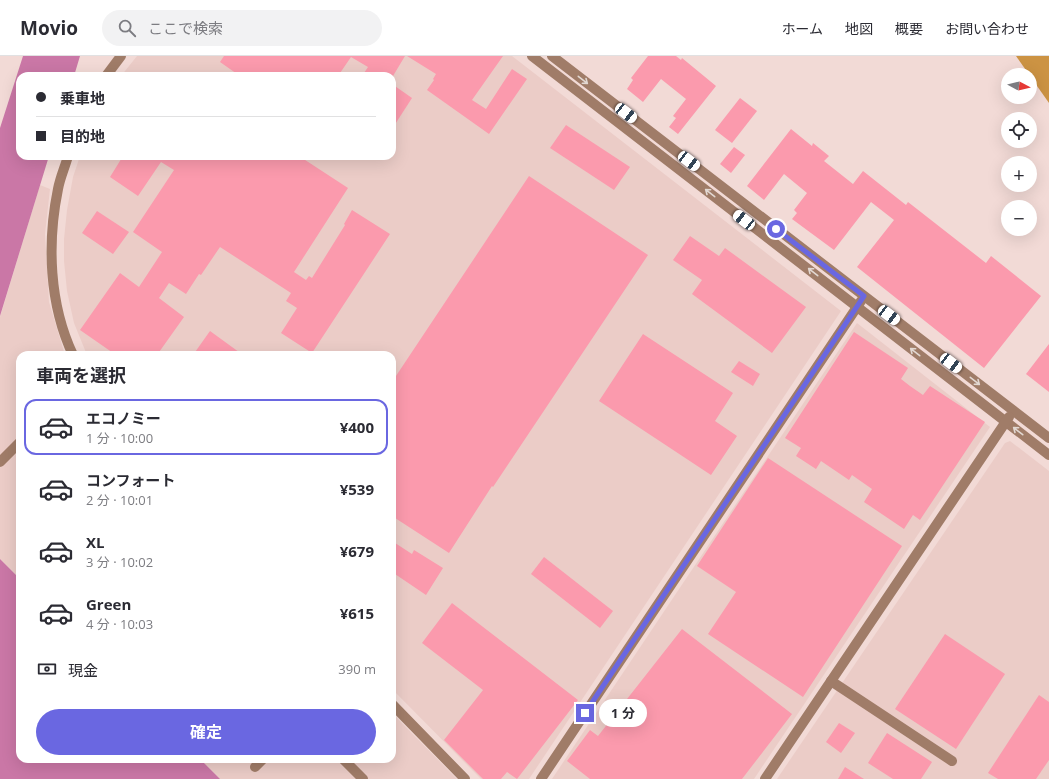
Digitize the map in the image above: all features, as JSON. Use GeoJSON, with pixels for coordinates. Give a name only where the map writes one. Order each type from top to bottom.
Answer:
{"type":"FeatureCollection","features":[{"type":"Feature","properties":{"kind":"street"},"geometry":{"type":"LineString","coordinates":[[109,72],[121,56]]}},
{"type":"Feature","properties":{"kind":"street"},"geometry":{"type":"LineString","coordinates":[[532,56],[1049,455]]}},
{"type":"Feature","properties":{"kind":"street"},"geometry":{"type":"LineString","coordinates":[[552,56],[1049,438]]}},
{"type":"Feature","properties":{"kind":"street"},"geometry":{"type":"LineString","coordinates":[[67,160],[58,188],[54,219],[52,266],[57,306],[71,351]]}},
{"type":"Feature","properties":{"kind":"street"},"geometry":{"type":"LineString","coordinates":[[540,779],[864,296]]}},
{"type":"Feature","properties":{"kind":"street"},"geometry":{"type":"LineString","coordinates":[[765,779],[1013,410]]}},
{"type":"Feature","properties":{"kind":"street"},"geometry":{"type":"LineString","coordinates":[[0,462],[16,446]]}},
{"type":"Feature","properties":{"kind":"street"},"geometry":{"type":"LineString","coordinates":[[831,681],[952,761]]}},
{"type":"Feature","properties":{"kind":"street"},"geometry":{"type":"LineString","coordinates":[[396,708],[465,779]]}},
{"type":"Feature","properties":{"kind":"street"},"geometry":{"type":"LineString","coordinates":[[255,767],[259,763]]}},
{"type":"Feature","properties":{"kind":"street"},"geometry":{"type":"LineString","coordinates":[[347,763],[363,779]]}},
{"type":"Feature","properties":{"kind":"shaded area"},"geometry":{"type":"Polygon","coordinates":[[[23,56],[80,56],[75,72],[18,72],[23,56]]]}},
{"type":"Feature","properties":{"kind":"shaded area"},"geometry":{"type":"Polygon","coordinates":[[[137,56],[512,56],[841,311],[529,779],[481,779],[396,693],[396,351],[85,351],[74,323],[67,291],[64,261],[64,239],[73,177],[79,160],[396,160],[396,72],[124,72],[137,56]]]}},
{"type":"Feature","properties":{"kind":"shaded area"},"geometry":{"type":"Polygon","coordinates":[[[1016,56],[1049,56],[1049,103],[1037,86],[1037,68],[1024,68],[1016,56]]]}},
{"type":"Feature","properties":{"kind":"shaded area"},"geometry":{"type":"Polygon","coordinates":[[[16,78],[16,160],[48,160],[0,316],[0,128],[16,78]]]}},
{"type":"Feature","properties":{"kind":"shaded area"},"geometry":{"type":"Polygon","coordinates":[[[40,185],[50,189],[45,234],[49,302],[64,351],[16,351],[16,575],[0,559],[0,317],[40,185]]]}},
{"type":"Feature","properties":{"kind":"shaded area"},"geometry":{"type":"Polygon","coordinates":[[[857,323],[990,427],[754,779],[552,779],[857,323]]]}},
{"type":"Feature","properties":{"kind":"shaded area"},"geometry":{"type":"Polygon","coordinates":[[[1010,441],[1049,471],[1049,779],[777,779],[1005,443],[1010,441]]]}},
{"type":"Feature","properties":{"kind":"shaded area"},"geometry":{"type":"Polygon","coordinates":[[[0,559],[16,575],[16,763],[204,763],[220,779],[0,779],[0,559]]]}},
{"type":"Feature","properties":{"kind":"shaded area"},"geometry":{"type":"Polygon","coordinates":[[[396,717],[457,779],[220,779],[204,763],[396,763],[396,717]]]}},
{"type":"Feature","properties":{"kind":"building"},"geometry":{"type":"Polygon","coordinates":[[[224,56],[405,56],[395,72],[365,72],[368,67],[351,57],[341,72],[234,72],[220,62],[224,56]]]}},
{"type":"Feature","properties":{"kind":"building"},"geometry":{"type":"Polygon","coordinates":[[[407,56],[503,56],[472,100],[486,109],[512,69],[527,79],[489,134],[427,90],[436,74],[407,56]]]}},
{"type":"Feature","properties":{"kind":"building"},"geometry":{"type":"Polygon","coordinates":[[[648,56],[676,56],[681,60],[682,58],[716,86],[678,134],[669,127],[676,118],[673,116],[686,99],[661,79],[643,102],[627,89],[633,80],[631,78],[648,56]]]}},
{"type":"Feature","properties":{"kind":"building"},"geometry":{"type":"Polygon","coordinates":[[[396,87],[412,98],[396,123],[396,87]]]}},
{"type":"Feature","properties":{"kind":"building"},"geometry":{"type":"Polygon","coordinates":[[[740,98],[757,111],[732,143],[715,130],[740,98]]]}},
{"type":"Feature","properties":{"kind":"building"},"geometry":{"type":"Polygon","coordinates":[[[566,125],[630,167],[614,190],[550,148],[566,125]]]}},
{"type":"Feature","properties":{"kind":"building"},"geometry":{"type":"Polygon","coordinates":[[[791,129],[812,146],[813,143],[829,156],[824,161],[853,184],[863,171],[906,205],[908,202],[986,263],[991,256],[1041,296],[984,368],[857,267],[894,220],[871,202],[834,250],[792,219],[797,213],[794,210],[807,193],[784,174],[764,200],[747,186],[791,129]]]}},
{"type":"Feature","properties":{"kind":"building"},"geometry":{"type":"Polygon","coordinates":[[[734,147],[745,155],[731,173],[720,164],[734,147]]]}},
{"type":"Feature","properties":{"kind":"building"},"geometry":{"type":"Polygon","coordinates":[[[121,160],[305,160],[348,188],[294,272],[306,280],[309,276],[312,278],[345,225],[344,224],[352,210],[390,234],[313,351],[309,351],[281,333],[297,308],[286,301],[291,293],[220,247],[186,294],[169,283],[159,298],[184,317],[160,351],[110,351],[80,330],[120,273],[139,287],[162,252],[133,232],[174,170],[161,162],[138,196],[110,177],[121,160]]]}},
{"type":"Feature","properties":{"kind":"building"},"geometry":{"type":"Polygon","coordinates":[[[529,176],[648,255],[493,487],[492,486],[449,553],[396,519],[396,376],[529,176]]]}},
{"type":"Feature","properties":{"kind":"building"},"geometry":{"type":"Polygon","coordinates":[[[97,211],[129,232],[113,254],[82,233],[97,211]]]}},
{"type":"Feature","properties":{"kind":"building"},"geometry":{"type":"Polygon","coordinates":[[[690,236],[719,256],[725,248],[806,307],[772,353],[692,294],[702,280],[673,260],[690,236]]]}},
{"type":"Feature","properties":{"kind":"building"},"geometry":{"type":"Polygon","coordinates":[[[210,331],[238,351],[196,351],[210,331]]]}},
{"type":"Feature","properties":{"kind":"building"},"geometry":{"type":"Polygon","coordinates":[[[854,332],[908,368],[901,379],[923,395],[930,386],[985,422],[920,520],[913,515],[904,529],[864,502],[872,489],[852,475],[849,480],[821,461],[816,469],[796,456],[801,448],[785,438],[854,332]]]}},
{"type":"Feature","properties":{"kind":"building"},"geometry":{"type":"Polygon","coordinates":[[[643,334],[733,393],[715,421],[737,436],[711,475],[599,401],[643,334]]]}},
{"type":"Feature","properties":{"kind":"building"},"geometry":{"type":"Polygon","coordinates":[[[1049,344],[1049,392],[1026,374],[1049,344]]]}},
{"type":"Feature","properties":{"kind":"building"},"geometry":{"type":"Polygon","coordinates":[[[739,361],[760,374],[753,386],[731,372],[739,361]]]}},
{"type":"Feature","properties":{"kind":"building"},"geometry":{"type":"Polygon","coordinates":[[[768,458],[902,546],[803,697],[708,634],[736,592],[697,566],[768,458]]]}},
{"type":"Feature","properties":{"kind":"building"},"geometry":{"type":"Polygon","coordinates":[[[396,544],[412,554],[414,550],[443,568],[426,595],[396,575],[396,544]]]}},
{"type":"Feature","properties":{"kind":"building"},"geometry":{"type":"Polygon","coordinates":[[[544,557],[613,611],[600,628],[531,574],[544,557]]]}},
{"type":"Feature","properties":{"kind":"building"},"geometry":{"type":"Polygon","coordinates":[[[452,603],[578,700],[517,779],[507,772],[501,779],[483,779],[444,740],[483,690],[422,643],[452,603]]]}},
{"type":"Feature","properties":{"kind":"building"},"geometry":{"type":"Polygon","coordinates":[[[682,629],[792,714],[742,779],[590,779],[567,761],[590,730],[598,736],[682,629]]]}},
{"type":"Feature","properties":{"kind":"building"},"geometry":{"type":"Polygon","coordinates":[[[945,634],[1005,674],[956,749],[895,709],[945,634]]]}},
{"type":"Feature","properties":{"kind":"building"},"geometry":{"type":"Polygon","coordinates":[[[1039,695],[1049,702],[1049,760],[1036,779],[998,779],[988,773],[1039,695]]]}},
{"type":"Feature","properties":{"kind":"building"},"geometry":{"type":"Polygon","coordinates":[[[839,723],[855,733],[841,753],[826,742],[839,723]]]}},
{"type":"Feature","properties":{"kind":"building"},"geometry":{"type":"Polygon","coordinates":[[[887,733],[932,762],[921,779],[893,779],[868,763],[887,733]]]}},
{"type":"Feature","properties":{"kind":"building"},"geometry":{"type":"Polygon","coordinates":[[[845,767],[864,779],[838,779],[845,767]]]}},
{"type":"Feature","properties":{"kind":"route"},"geometry":{"type":"LineString","coordinates":[[585,713],[864,296],[776,229]]}}]}
